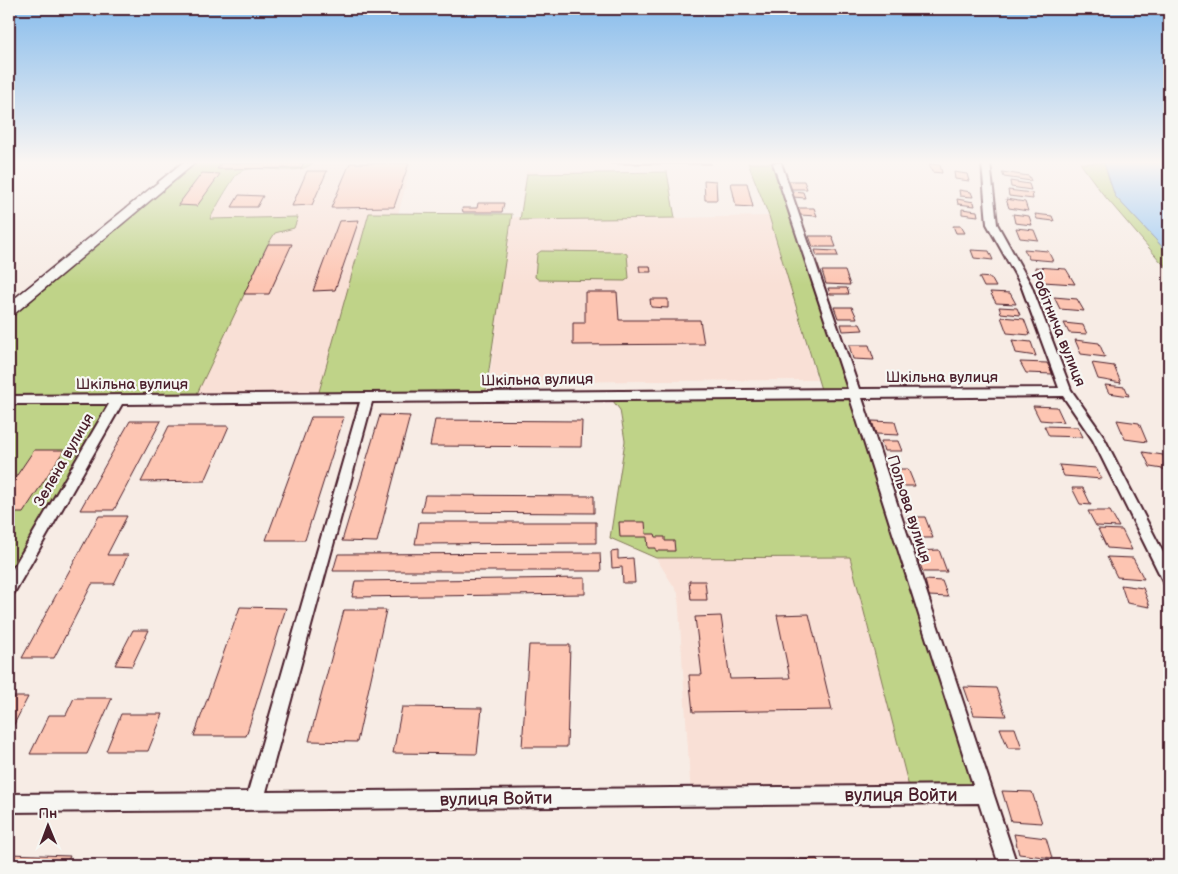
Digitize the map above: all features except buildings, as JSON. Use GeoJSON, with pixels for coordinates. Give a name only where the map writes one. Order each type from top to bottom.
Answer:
{"type":"FeatureCollection","features":[{"type":"Feature","properties":{"kind":"street"},"geometry":{"type":"LineString","coordinates":[[9,311],[139,204]]}},
{"type":"Feature","properties":{"kind":"street","name":"Польова вулиця"},"geometry":{"type":"LineString","coordinates":[[791,204],[855,394],[1008,865]]}},
{"type":"Feature","properties":{"kind":"street","name":"Робітнича вулиця"},"geometry":{"type":"LineString","coordinates":[[990,204],[992,224],[1026,285],[1066,392],[1098,437],[1169,578]]}},
{"type":"Feature","properties":{"kind":"street","name":"Шкільна вулиця"},"geometry":{"type":"LineString","coordinates":[[9,400],[1066,392]]}},
{"type":"Feature","properties":{"kind":"street"},"geometry":{"type":"LineString","coordinates":[[254,801],[367,398]]}},
{"type":"Feature","properties":{"kind":"street","name":"Зелена вулиця"},"geometry":{"type":"LineString","coordinates":[[9,588],[117,400]]}},
{"type":"Feature","properties":{"kind":"street","name":"вулиця Войти"},"geometry":{"type":"LineString","coordinates":[[9,803],[984,794]]}},
{"type":"Feature","properties":{"kind":"shaded area"},"geometry":{"type":"Polygon","coordinates":[[[219,204],[401,204],[398,214],[369,214],[317,399],[194,400],[268,244],[275,233],[294,228],[297,217],[209,219],[219,204]]]}},
{"type":"Feature","properties":{"kind":"shaded area"},"geometry":{"type":"Polygon","coordinates":[[[522,204],[673,204],[675,218],[769,216],[817,380],[489,382],[510,218],[520,217],[522,204]]]}},
{"type":"Feature","properties":{"kind":"shaded area"},"geometry":{"type":"Polygon","coordinates":[[[850,557],[911,795],[691,797],[678,593],[656,558],[850,557]]]}},
{"type":"Feature","properties":{"kind":"green space"},"geometry":{"type":"Polygon","coordinates":[[[140,204],[218,204],[210,219],[298,217],[294,228],[275,233],[268,244],[194,400],[117,401],[9,588],[9,312],[140,204]]]}},
{"type":"Feature","properties":{"kind":"green space"},"geometry":{"type":"Polygon","coordinates":[[[522,204],[673,204],[675,218],[520,220],[522,204]]]}},
{"type":"Feature","properties":{"kind":"green space"},"geometry":{"type":"Polygon","coordinates":[[[764,204],[789,204],[984,794],[911,795],[850,557],[656,558],[610,538],[625,441],[620,410],[609,396],[822,393],[764,204]]]}},
{"type":"Feature","properties":{"kind":"green space"},"geometry":{"type":"Polygon","coordinates":[[[1111,204],[1122,204],[1169,254],[1169,269],[1111,204]]]}},
{"type":"Feature","properties":{"kind":"green space"},"geometry":{"type":"Polygon","coordinates":[[[369,213],[512,214],[485,397],[317,399],[369,213]]]}},
{"type":"Feature","properties":{"kind":"green space"},"geometry":{"type":"Polygon","coordinates":[[[541,251],[622,252],[627,254],[629,278],[625,281],[539,280],[535,277],[537,254],[541,251]]]}},
{"type":"Feature","properties":{"kind":"water"},"geometry":{"type":"Polygon","coordinates":[[[1122,204],[1169,204],[1169,254],[1122,204]]]}}]}
